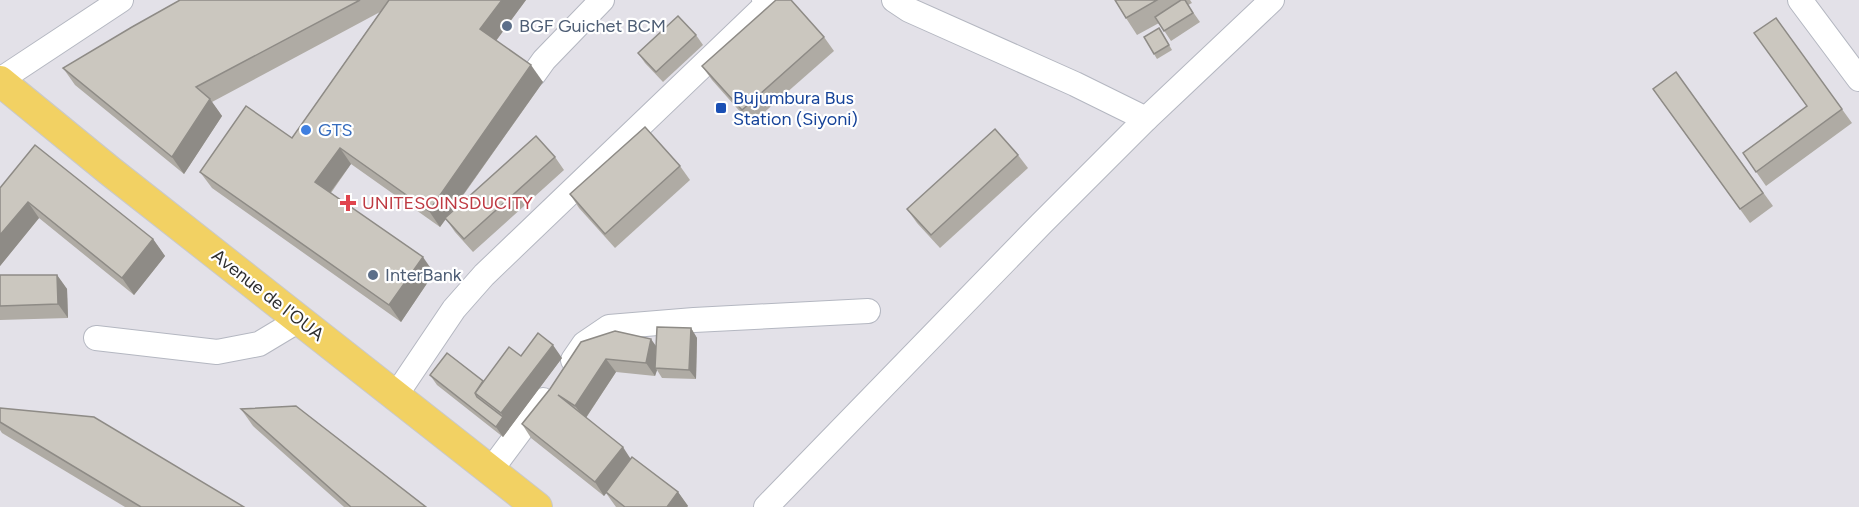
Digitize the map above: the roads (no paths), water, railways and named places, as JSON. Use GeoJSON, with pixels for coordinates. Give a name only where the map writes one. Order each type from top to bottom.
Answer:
{"type":"FeatureCollection","features":[{"type":"Feature","properties":{"kind":"main road","name":"Avenue de l'OUA"},"geometry":{"type":"LineString","coordinates":[[0,80],[110,171],[537,507]]}},
{"type":"Feature","properties":{"kind":"street"},"geometry":{"type":"LineString","coordinates":[[0,80],[121,0]]}},
{"type":"Feature","properties":{"kind":"street"},"geometry":{"type":"LineString","coordinates":[[534,74],[544,60],[602,0]]}},
{"type":"Feature","properties":{"kind":"street"},"geometry":{"type":"LineString","coordinates":[[894,0],[909,10],[1075,84],[1146,119]]}},
{"type":"Feature","properties":{"kind":"street"},"geometry":{"type":"LineString","coordinates":[[766,507],[1041,224],[1146,119],[1272,0]]}},
{"type":"Feature","properties":{"kind":"street"},"geometry":{"type":"LineString","coordinates":[[1800,0],[1859,79]]}},
{"type":"Feature","properties":{"kind":"street"},"geometry":{"type":"LineString","coordinates":[[396,395],[454,309],[484,275],[768,1]]}},
{"type":"Feature","properties":{"kind":"street"},"geometry":{"type":"LineString","coordinates":[[491,470],[584,344],[609,327],[868,311]]}},
{"type":"Feature","properties":{"kind":"street"},"geometry":{"type":"LineString","coordinates":[[96,338],[217,352],[259,344],[299,320]]}},
{"type":"Feature","properties":{"kind":"place","name":"BGF Guichet BCM"},"geometry":{"type":"Point","coordinates":[507,26]}},
{"type":"Feature","properties":{"kind":"place","name":"Bujumbura Bus Station (Siyoni)"},"geometry":{"type":"Point","coordinates":[721,108]}},
{"type":"Feature","properties":{"kind":"place","name":"GTS"},"geometry":{"type":"Point","coordinates":[306,130]}},
{"type":"Feature","properties":{"kind":"place","name":"UNITESOINSDUCITY"},"geometry":{"type":"Point","coordinates":[348,203]}},
{"type":"Feature","properties":{"kind":"place","name":"InterBank"},"geometry":{"type":"Point","coordinates":[373,275]}}]}
